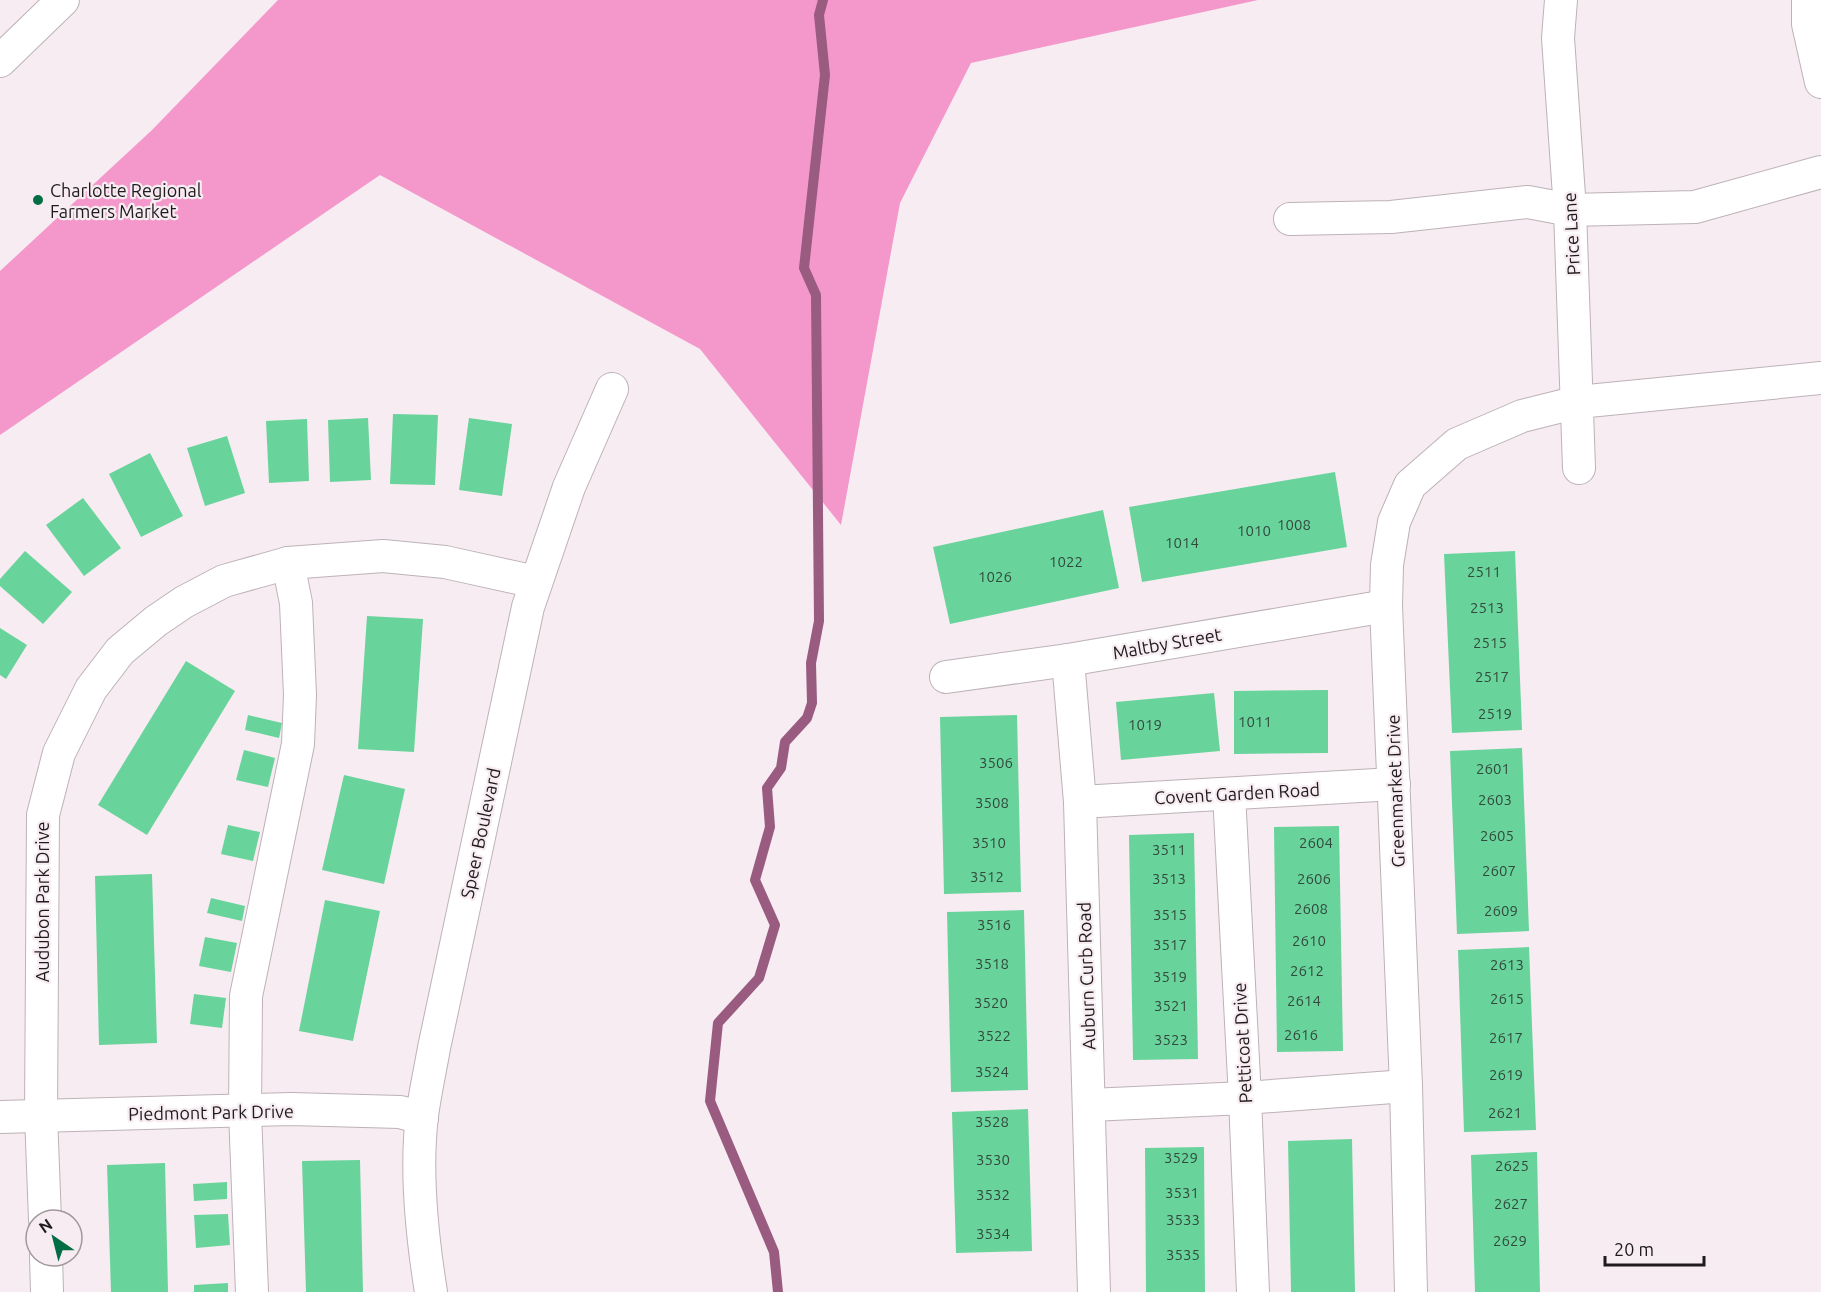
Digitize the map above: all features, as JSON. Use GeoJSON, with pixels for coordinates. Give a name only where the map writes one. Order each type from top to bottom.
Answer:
{"type":"FeatureCollection","features":[{"type":"Feature","properties":{"kind":"street"},"geometry":{"type":"LineString","coordinates":[[0,61],[63,0]]}},
{"type":"Feature","properties":{"kind":"street","name":"Price Lane"},"geometry":{"type":"LineString","coordinates":[[1562,0],[1558,38],[1570,210],[1579,468]]}},
{"type":"Feature","properties":{"kind":"street"},"geometry":{"type":"LineString","coordinates":[[1809,0],[1808,24],[1821,82]]}},
{"type":"Feature","properties":{"kind":"street"},"geometry":{"type":"LineString","coordinates":[[1290,219],[1391,217],[1527,202],[1570,210],[1695,207],[1821,172]]}},
{"type":"Feature","properties":{"kind":"street","name":"Greenmarket Drive"},"geometry":{"type":"LineString","coordinates":[[1411,1292],[1406,1086],[1386,606],[1387,565],[1394,522],[1410,485],[1456,444],[1522,416],[1578,402],[1821,378]]}},
{"type":"Feature","properties":{"kind":"street","name":"Speer Boulevard"},"geometry":{"type":"LineString","coordinates":[[431,1292],[423,1244],[420,1178],[422,1118],[437,1036],[528,607],[569,487],[612,389]]}},
{"type":"Feature","properties":{"kind":"street","name":"Audubon Park Drive"},"geometry":{"type":"LineString","coordinates":[[45,1208],[41,1116],[43,815],[59,753],[91,689],[120,651],[156,621],[184,602],[224,581],[288,562],[382,556],[445,562],[536,582]]}},
{"type":"Feature","properties":{"kind":"street"},"geometry":{"type":"LineString","coordinates":[[252,1292],[244,1112],[246,996],[298,744],[300,695],[296,603],[288,562]]}},
{"type":"Feature","properties":{"kind":"street","name":"Maltby Street"},"geometry":{"type":"LineString","coordinates":[[946,677],[1068,660],[1386,606]]}},
{"type":"Feature","properties":{"kind":"street","name":"Auburn Curb Road"},"geometry":{"type":"LineString","coordinates":[[1068,660],[1080,802],[1094,1292]]}},
{"type":"Feature","properties":{"kind":"street","name":"Covent Garden Road"},"geometry":{"type":"LineString","coordinates":[[1080,802],[1394,784]]}},
{"type":"Feature","properties":{"kind":"street","name":"Petticoat Drive"},"geometry":{"type":"LineString","coordinates":[[1229,794],[1253,1292]]}},
{"type":"Feature","properties":{"kind":"street"},"geometry":{"type":"LineString","coordinates":[[1090,1105],[1245,1098],[1406,1086]]}},
{"type":"Feature","properties":{"kind":"street","name":"Piedmont Park Drive"},"geometry":{"type":"LineString","coordinates":[[0,1117],[291,1109],[400,1112],[422,1118]]}},
{"type":"Feature","properties":{"kind":"street"},"geometry":{"type":"LineString","coordinates":[[46,1268],[47,1292]]}},
{"type":"Feature","properties":{"kind":"shaded area"},"geometry":{"type":"Polygon","coordinates":[[[278,0],[1258,0],[971,63],[900,203],[841,525],[700,349],[380,175],[0,435],[0,271],[152,130],[278,0]]]}},
{"type":"Feature","properties":{"kind":"building"},"geometry":{"type":"Polygon","coordinates":[[[393,414],[438,415],[435,485],[390,484],[393,414]]]}},
{"type":"Feature","properties":{"kind":"building"},"geometry":{"type":"Polygon","coordinates":[[[368,418],[371,480],[330,482],[328,420],[368,418]]]}},
{"type":"Feature","properties":{"kind":"building"},"geometry":{"type":"Polygon","coordinates":[[[469,418],[512,424],[502,496],[459,490],[469,418]]]}},
{"type":"Feature","properties":{"kind":"building"},"geometry":{"type":"Polygon","coordinates":[[[307,419],[309,481],[269,483],[266,421],[307,419]]]}},
{"type":"Feature","properties":{"kind":"building"},"geometry":{"type":"Polygon","coordinates":[[[227,436],[245,493],[205,506],[187,448],[227,436]]]}},
{"type":"Feature","properties":{"kind":"building"},"geometry":{"type":"Polygon","coordinates":[[[150,453],[183,516],[141,537],[109,474],[150,453]]]}},
{"type":"Feature","properties":{"kind":"building"},"geometry":{"type":"Polygon","coordinates":[[[1335,472],[1347,547],[1142,582],[1129,507],[1335,472]]]}},
{"type":"Feature","properties":{"kind":"building"},"geometry":{"type":"Polygon","coordinates":[[[83,498],[121,548],[84,576],[46,525],[83,498]]]}},
{"type":"Feature","properties":{"kind":"building"},"geometry":{"type":"Polygon","coordinates":[[[1103,510],[1119,588],[950,624],[933,547],[1103,510]]]}},
{"type":"Feature","properties":{"kind":"building"},"geometry":{"type":"Polygon","coordinates":[[[25,551],[72,592],[43,624],[0,586],[0,579],[25,551]]]}},
{"type":"Feature","properties":{"kind":"building"},"geometry":{"type":"Polygon","coordinates":[[[1515,551],[1522,730],[1452,733],[1444,554],[1515,551]]]}},
{"type":"Feature","properties":{"kind":"building"},"geometry":{"type":"Polygon","coordinates":[[[367,616],[423,619],[414,752],[358,749],[367,616]]]}},
{"type":"Feature","properties":{"kind":"building"},"geometry":{"type":"Polygon","coordinates":[[[0,628],[27,645],[6,679],[0,675],[0,628]]]}},
{"type":"Feature","properties":{"kind":"building"},"geometry":{"type":"Polygon","coordinates":[[[186,661],[235,691],[147,835],[98,805],[186,661]]]}},
{"type":"Feature","properties":{"kind":"building"},"geometry":{"type":"Polygon","coordinates":[[[1328,690],[1328,753],[1234,754],[1234,691],[1328,690]]]}},
{"type":"Feature","properties":{"kind":"building"},"geometry":{"type":"Polygon","coordinates":[[[1214,693],[1220,751],[1121,760],[1116,702],[1214,693]]]}},
{"type":"Feature","properties":{"kind":"building"},"geometry":{"type":"Polygon","coordinates":[[[248,715],[282,723],[279,738],[245,730],[248,715]]]}},
{"type":"Feature","properties":{"kind":"building"},"geometry":{"type":"Polygon","coordinates":[[[1017,715],[1021,892],[944,894],[940,717],[1017,715]]]}},
{"type":"Feature","properties":{"kind":"building"},"geometry":{"type":"Polygon","coordinates":[[[1522,748],[1529,931],[1457,934],[1450,751],[1522,748]]]}},
{"type":"Feature","properties":{"kind":"building"},"geometry":{"type":"Polygon","coordinates":[[[244,750],[275,758],[268,787],[236,780],[244,750]]]}},
{"type":"Feature","properties":{"kind":"building"},"geometry":{"type":"Polygon","coordinates":[[[344,775],[405,789],[384,884],[322,870],[344,775]]]}},
{"type":"Feature","properties":{"kind":"building"},"geometry":{"type":"Polygon","coordinates":[[[228,825],[260,832],[253,861],[221,854],[228,825]]]}},
{"type":"Feature","properties":{"kind":"building"},"geometry":{"type":"Polygon","coordinates":[[[1339,826],[1343,1051],[1277,1052],[1274,827],[1339,826]]]}},
{"type":"Feature","properties":{"kind":"building"},"geometry":{"type":"Polygon","coordinates":[[[1194,833],[1198,1059],[1133,1060],[1129,835],[1194,833]]]}},
{"type":"Feature","properties":{"kind":"building"},"geometry":{"type":"Polygon","coordinates":[[[152,874],[157,1043],[99,1045],[95,876],[152,874]]]}},
{"type":"Feature","properties":{"kind":"building"},"geometry":{"type":"Polygon","coordinates":[[[211,898],[245,906],[242,921],[207,913],[211,898]]]}},
{"type":"Feature","properties":{"kind":"building"},"geometry":{"type":"Polygon","coordinates":[[[325,900],[380,911],[353,1041],[299,1031],[325,900]]]}},
{"type":"Feature","properties":{"kind":"building"},"geometry":{"type":"Polygon","coordinates":[[[1024,910],[1028,1090],[951,1092],[947,912],[1024,910]]]}},
{"type":"Feature","properties":{"kind":"building"},"geometry":{"type":"Polygon","coordinates":[[[205,937],[237,943],[231,972],[199,966],[205,937]]]}},
{"type":"Feature","properties":{"kind":"building"},"geometry":{"type":"Polygon","coordinates":[[[1529,947],[1536,1130],[1464,1132],[1458,950],[1529,947]]]}},
{"type":"Feature","properties":{"kind":"building"},"geometry":{"type":"Polygon","coordinates":[[[194,994],[226,998],[222,1028],[190,1024],[194,994]]]}},
{"type":"Feature","properties":{"kind":"building"},"geometry":{"type":"Polygon","coordinates":[[[1028,1109],[1032,1251],[956,1253],[952,1112],[1028,1109]]]}},
{"type":"Feature","properties":{"kind":"building"},"geometry":{"type":"Polygon","coordinates":[[[1352,1139],[1355,1292],[1291,1292],[1288,1141],[1352,1139]]]}},
{"type":"Feature","properties":{"kind":"building"},"geometry":{"type":"Polygon","coordinates":[[[1204,1147],[1205,1292],[1146,1292],[1145,1148],[1204,1147]]]}},
{"type":"Feature","properties":{"kind":"building"},"geometry":{"type":"Polygon","coordinates":[[[1537,1152],[1540,1292],[1475,1292],[1471,1155],[1537,1152]]]}},
{"type":"Feature","properties":{"kind":"building"},"geometry":{"type":"Polygon","coordinates":[[[360,1160],[363,1292],[306,1292],[302,1161],[360,1160]]]}},
{"type":"Feature","properties":{"kind":"building"},"geometry":{"type":"Polygon","coordinates":[[[165,1163],[168,1292],[111,1292],[107,1165],[165,1163]]]}},
{"type":"Feature","properties":{"kind":"building"},"geometry":{"type":"Polygon","coordinates":[[[227,1182],[227,1199],[194,1201],[193,1184],[227,1182]]]}},
{"type":"Feature","properties":{"kind":"building"},"geometry":{"type":"Polygon","coordinates":[[[228,1214],[230,1245],[196,1248],[194,1215],[228,1214]]]}},
{"type":"Feature","properties":{"kind":"building"},"geometry":{"type":"Polygon","coordinates":[[[228,1283],[228,1292],[194,1292],[194,1285],[228,1283]]]}},
{"type":"Feature","properties":{"kind":"waterway"},"geometry":{"type":"LineString","coordinates":[[778,1292],[774,1252],[710,1101],[718,1023],[759,978],[775,925],[755,880],[770,827],[767,788],[781,768],[785,742],[807,718],[812,703],[811,663],[819,621],[816,295],[804,268],[825,75],[819,15],[823,0]]}},
{"type":"Feature","properties":{"kind":"place","name":"Charlotte Regional Farmers Market"},"geometry":{"type":"Point","coordinates":[38,200]}}]}
